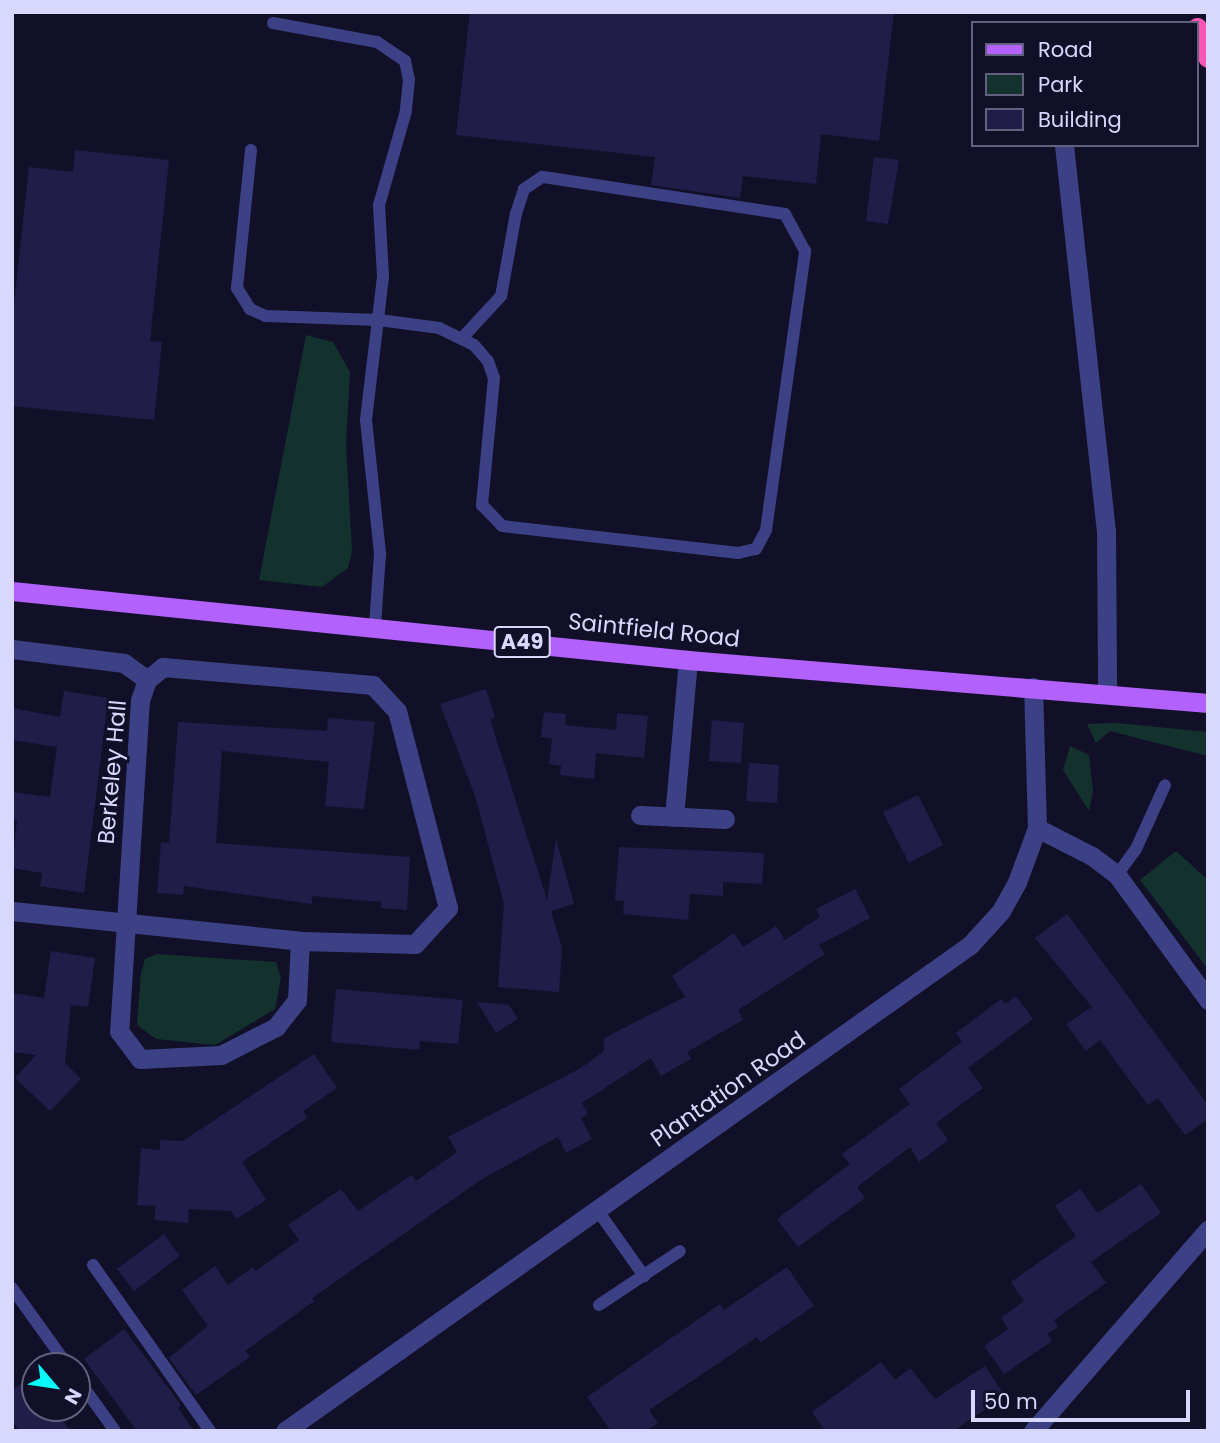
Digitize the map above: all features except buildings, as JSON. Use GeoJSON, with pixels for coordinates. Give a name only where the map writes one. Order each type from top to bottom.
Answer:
{"type":"FeatureCollection","features":[{"type":"Feature","properties":{"kind":"highway"},"geometry":{"type":"LineString","coordinates":[[1199,33],[1208,57]]}},
{"type":"Feature","properties":{"kind":"main road","name":"Saintfield Road"},"geometry":{"type":"LineString","coordinates":[[12,591],[375,625],[688,660],[1107,692],[1208,703]]}},
{"type":"Feature","properties":{"kind":"street"},"geometry":{"type":"LineString","coordinates":[[1064,147],[1106,531],[1107,692]]}},
{"type":"Feature","properties":{"kind":"street","name":"Berkeley Hall"},"geometry":{"type":"LineString","coordinates":[[12,649],[124,663],[147,680],[140,700],[118,1031],[140,1059],[221,1055],[276,1027],[297,1000],[300,941]]}},
{"type":"Feature","properties":{"kind":"street"},"geometry":{"type":"LineString","coordinates":[[674,817],[688,660]]}},
{"type":"Feature","properties":{"kind":"street"},"geometry":{"type":"LineString","coordinates":[[12,911],[126,926],[300,941],[415,944],[448,908],[397,711],[373,685],[163,667],[147,680]]}},
{"type":"Feature","properties":{"kind":"street","name":"Plantation Road"},"geometry":{"type":"LineString","coordinates":[[285,1431],[970,945],[1001,911],[1017,883],[1037,828],[1032,687]]}},
{"type":"Feature","properties":{"kind":"street"},"geometry":{"type":"LineString","coordinates":[[640,815],[725,819]]}},
{"type":"Feature","properties":{"kind":"street"},"geometry":{"type":"LineString","coordinates":[[1037,828],[1093,856],[1117,875],[1208,1000]]}},
{"type":"Feature","properties":{"kind":"street"},"geometry":{"type":"LineString","coordinates":[[1033,1431],[1208,1230]]}},
{"type":"Feature","properties":{"kind":"lane"},"geometry":{"type":"LineString","coordinates":[[273,23],[377,42],[404,61],[409,80],[406,111],[379,205],[383,277],[366,420],[380,554],[375,625]]}},
{"type":"Feature","properties":{"kind":"lane"},"geometry":{"type":"LineString","coordinates":[[251,150],[237,288],[250,309],[266,316],[379,320],[439,328],[464,337],[488,360],[494,377],[482,505],[502,526],[738,553],[756,549],[766,530],[805,251],[785,214],[542,177],[524,189],[516,212],[501,296],[464,337]]}},
{"type":"Feature","properties":{"kind":"lane"},"geometry":{"type":"LineString","coordinates":[[1117,875],[1136,849],[1165,785]]}},
{"type":"Feature","properties":{"kind":"lane"},"geometry":{"type":"LineString","coordinates":[[598,1211],[644,1276]]}},
{"type":"Feature","properties":{"kind":"lane"},"geometry":{"type":"LineString","coordinates":[[599,1305],[680,1251]]}},
{"type":"Feature","properties":{"kind":"lane"},"geometry":{"type":"LineString","coordinates":[[93,1265],[210,1431]]}},
{"type":"Feature","properties":{"kind":"lane"},"geometry":{"type":"LineString","coordinates":[[12,1288],[58,1352]]}},
{"type":"Feature","properties":{"kind":"lane"},"geometry":{"type":"LineString","coordinates":[[91,1398],[115,1431]]}},
{"type":"Feature","properties":{"kind":"green space"},"geometry":{"type":"Polygon","coordinates":[[[306,335],[333,342],[350,372],[346,444],[352,551],[348,568],[322,587],[259,580],[306,335]]]}},
{"type":"Feature","properties":{"kind":"green space"},"geometry":{"type":"Polygon","coordinates":[[[1117,723],[1208,732],[1208,756],[1110,731],[1096,743],[1087,724],[1117,723]]]}},
{"type":"Feature","properties":{"kind":"green space"},"geometry":{"type":"Polygon","coordinates":[[[1070,746],[1089,755],[1093,792],[1089,811],[1063,770],[1070,746]]]}},
{"type":"Feature","properties":{"kind":"green space"},"geometry":{"type":"Polygon","coordinates":[[[1176,851],[1208,880],[1208,969],[1140,880],[1176,851]]]}},
{"type":"Feature","properties":{"kind":"green space"},"geometry":{"type":"Polygon","coordinates":[[[157,954],[276,962],[281,978],[275,1009],[215,1045],[156,1039],[137,1025],[141,973],[145,959],[157,954]]]}}]}
